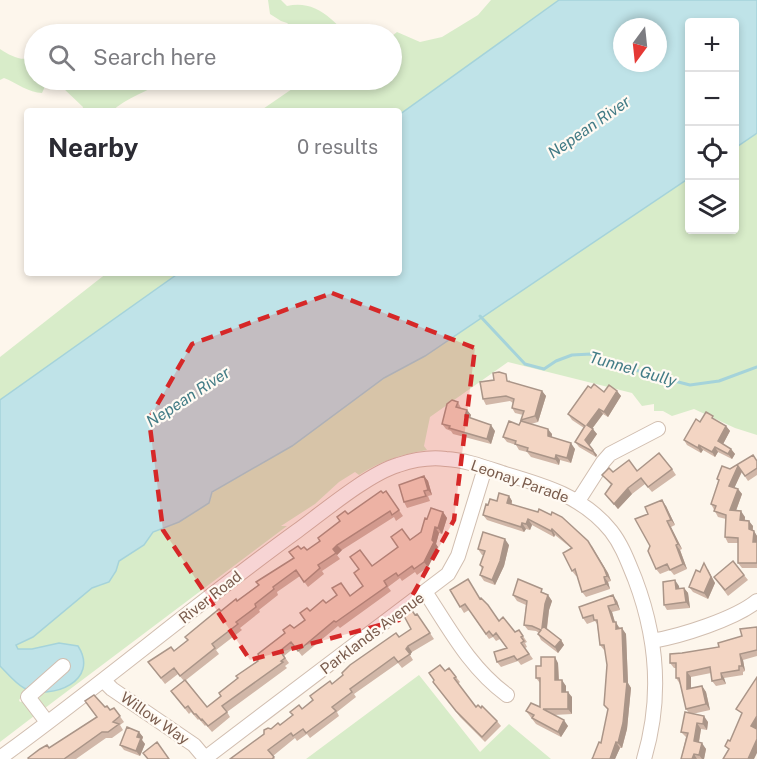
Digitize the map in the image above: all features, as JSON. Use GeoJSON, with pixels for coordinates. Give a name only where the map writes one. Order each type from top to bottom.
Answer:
{"type":"FeatureCollection","features":[{"type":"Feature","properties":{"kind":"street"},"geometry":{"type":"LineString","coordinates":[[578,501],[610,454],[657,429]]}},
{"type":"Feature","properties":{"kind":"street","name":"Leonay Parade"},"geometry":{"type":"LineString","coordinates":[[432,459],[460,461],[553,489],[578,501],[599,518],[621,547],[638,588],[652,641],[656,670],[656,694],[644,759]]}},
{"type":"Feature","properties":{"kind":"street","name":"River Road"},"geometry":{"type":"LineString","coordinates":[[0,758],[267,553],[370,479],[399,464],[432,459]]}},
{"type":"Feature","properties":{"kind":"street","name":"Parklands Avenue"},"geometry":{"type":"LineString","coordinates":[[204,759],[426,593],[448,574],[456,561],[485,468]]}},
{"type":"Feature","properties":{"kind":"street"},"geometry":{"type":"LineString","coordinates":[[426,593],[460,646],[485,678],[507,695]]}},
{"type":"Feature","properties":{"kind":"street"},"geometry":{"type":"LineString","coordinates":[[652,641],[671,637],[736,614],[757,601]]}},
{"type":"Feature","properties":{"kind":"street"},"geometry":{"type":"LineString","coordinates":[[47,722],[24,699],[63,666]]}},
{"type":"Feature","properties":{"kind":"street","name":"Willow Way"},"geometry":{"type":"LineString","coordinates":[[103,680],[112,689],[194,745],[204,759]]}},
{"type":"Feature","properties":{"kind":"highlighted area"},"geometry":{"type":"Polygon","coordinates":[[[332,293],[475,348],[454,520],[399,620],[250,660],[163,530],[149,419],[192,344],[332,293]]]}},
{"type":"Feature","properties":{"kind":"green space"},"geometry":{"type":"Polygon","coordinates":[[[268,0],[281,0],[287,6],[310,6],[321,11],[337,24],[288,24],[270,14],[268,0]]]}},
{"type":"Feature","properties":{"kind":"green space"},"geometry":{"type":"Polygon","coordinates":[[[491,0],[559,0],[402,113],[402,108],[264,108],[290,90],[402,90],[402,34],[420,42],[442,37],[478,15],[491,0]]]}},
{"type":"Feature","properties":{"kind":"green space"},"geometry":{"type":"Polygon","coordinates":[[[0,49],[12,56],[24,59],[24,88],[4,78],[0,80],[0,49]]]}},
{"type":"Feature","properties":{"kind":"green space"},"geometry":{"type":"Polygon","coordinates":[[[28,90],[43,90],[42,93],[28,90]]]}},
{"type":"Feature","properties":{"kind":"green space"},"geometry":{"type":"Polygon","coordinates":[[[65,90],[147,90],[116,108],[83,107],[65,90]]]}},
{"type":"Feature","properties":{"kind":"green space"},"geometry":{"type":"Polygon","coordinates":[[[757,133],[757,435],[735,428],[694,409],[672,416],[663,411],[654,411],[654,404],[642,406],[632,393],[508,362],[430,417],[424,446],[427,450],[392,459],[359,475],[355,472],[339,482],[315,504],[281,526],[287,526],[41,711],[37,701],[77,646],[59,643],[32,649],[18,649],[16,645],[33,637],[92,588],[102,585],[116,571],[119,561],[144,545],[153,532],[179,522],[209,503],[212,493],[292,446],[384,378],[425,356],[685,181],[685,234],[739,234],[739,145],[757,133]]]}},
{"type":"Feature","properties":{"kind":"green space"},"geometry":{"type":"Polygon","coordinates":[[[103,276],[175,276],[0,400],[0,357],[103,276]]]}},
{"type":"Feature","properties":{"kind":"green space"},"geometry":{"type":"Polygon","coordinates":[[[0,666],[23,688],[28,689],[19,700],[20,702],[25,701],[38,713],[0,742],[0,666]]]}},
{"type":"Feature","properties":{"kind":"green space"},"geometry":{"type":"Polygon","coordinates":[[[419,675],[480,752],[509,724],[551,759],[306,759],[419,675]]]}},
{"type":"Feature","properties":{"kind":"water","name":"Nepean River"},"geometry":{"type":"Polygon","coordinates":[[[559,0],[757,0],[757,133],[739,145],[739,18],[685,18],[685,181],[425,356],[384,378],[292,446],[212,492],[209,503],[179,522],[153,532],[144,545],[119,561],[109,582],[92,588],[33,637],[16,645],[18,649],[32,649],[59,643],[78,646],[83,658],[83,669],[70,685],[48,692],[24,688],[0,666],[0,400],[175,276],[402,276],[402,113],[559,0]]]}},
{"type":"Feature","properties":{"kind":"building"},"geometry":{"type":"Polygon","coordinates":[[[493,373],[506,374],[507,381],[542,391],[535,416],[521,420],[524,411],[512,408],[514,399],[506,396],[483,399],[480,382],[494,380],[493,373]]]}},
{"type":"Feature","properties":{"kind":"building"},"geometry":{"type":"Polygon","coordinates":[[[594,384],[604,392],[609,385],[617,391],[604,412],[599,409],[587,425],[593,429],[585,440],[592,451],[575,442],[585,426],[568,414],[588,386],[591,388],[594,384]]]}},
{"type":"Feature","properties":{"kind":"building"},"geometry":{"type":"Polygon","coordinates":[[[452,400],[458,402],[456,407],[467,410],[465,416],[491,425],[487,439],[442,424],[447,404],[452,400]]]}},
{"type":"Feature","properties":{"kind":"building"},"geometry":{"type":"Polygon","coordinates":[[[706,412],[726,426],[718,441],[731,449],[728,454],[715,447],[712,452],[699,445],[698,448],[684,440],[696,419],[700,422],[706,412]]]}},
{"type":"Feature","properties":{"kind":"building"},"geometry":{"type":"Polygon","coordinates":[[[509,421],[519,425],[521,421],[548,429],[548,436],[571,443],[567,458],[556,455],[555,459],[527,451],[528,448],[515,444],[516,441],[503,437],[509,421]]]}},
{"type":"Feature","properties":{"kind":"building"},"geometry":{"type":"Polygon","coordinates":[[[659,453],[672,469],[648,487],[641,478],[628,488],[614,504],[605,494],[612,484],[602,475],[609,468],[613,472],[629,460],[637,471],[659,453]]]}},
{"type":"Feature","properties":{"kind":"building"},"geometry":{"type":"Polygon","coordinates":[[[753,455],[757,461],[757,468],[745,476],[738,466],[729,486],[738,489],[730,510],[741,511],[740,520],[749,521],[749,529],[754,531],[753,542],[757,542],[757,563],[738,563],[738,538],[725,537],[726,515],[714,511],[716,506],[711,504],[722,466],[730,469],[753,455]]]}},
{"type":"Feature","properties":{"kind":"building"},"geometry":{"type":"Polygon","coordinates":[[[424,476],[428,490],[424,491],[426,496],[404,502],[399,485],[424,476]]]}},
{"type":"Feature","properties":{"kind":"building"},"geometry":{"type":"Polygon","coordinates":[[[381,491],[383,493],[386,491],[399,510],[392,515],[390,511],[337,545],[333,549],[336,553],[318,565],[320,568],[304,582],[296,570],[273,587],[274,589],[255,604],[256,607],[236,622],[238,624],[212,644],[215,648],[180,676],[174,668],[161,678],[148,662],[171,647],[174,651],[188,640],[185,637],[219,609],[221,611],[236,599],[237,601],[259,585],[256,582],[294,558],[289,552],[298,546],[307,550],[320,541],[318,538],[340,521],[337,517],[345,511],[348,514],[381,491]]]}},
{"type":"Feature","properties":{"kind":"building"},"geometry":{"type":"Polygon","coordinates":[[[499,493],[509,496],[507,503],[538,512],[539,509],[551,515],[552,512],[562,517],[588,541],[604,568],[607,576],[604,577],[606,584],[582,592],[575,569],[572,571],[563,553],[572,548],[552,529],[551,531],[528,519],[526,524],[522,523],[521,527],[483,515],[486,504],[488,505],[490,499],[497,501],[499,493]]]}},
{"type":"Feature","properties":{"kind":"building"},"geometry":{"type":"Polygon","coordinates":[[[662,500],[671,520],[667,521],[678,544],[676,545],[683,564],[670,570],[667,564],[656,569],[648,551],[650,546],[635,519],[648,514],[645,507],[662,500]]]}},
{"type":"Feature","properties":{"kind":"building"},"geometry":{"type":"Polygon","coordinates":[[[431,508],[443,512],[438,528],[435,527],[432,540],[434,542],[424,562],[414,569],[412,566],[398,576],[396,573],[384,581],[387,586],[336,622],[334,621],[298,651],[291,642],[280,651],[285,658],[281,661],[283,662],[222,706],[227,712],[208,726],[188,706],[185,708],[171,691],[185,680],[207,707],[221,696],[219,693],[238,678],[236,676],[258,661],[256,659],[258,654],[285,633],[283,630],[290,625],[294,628],[305,620],[300,613],[307,608],[310,611],[323,600],[326,603],[337,595],[332,588],[341,583],[350,596],[363,586],[354,573],[359,569],[350,557],[360,550],[372,566],[398,547],[391,537],[402,529],[410,540],[421,532],[431,508]]]}},
{"type":"Feature","properties":{"kind":"building"},"geometry":{"type":"Polygon","coordinates":[[[483,532],[505,539],[500,561],[492,580],[480,575],[483,567],[480,565],[485,551],[478,549],[483,532]]]}},
{"type":"Feature","properties":{"kind":"building"},"geometry":{"type":"Polygon","coordinates":[[[733,561],[744,575],[725,590],[714,577],[733,561]]]}},
{"type":"Feature","properties":{"kind":"building"},"geometry":{"type":"Polygon","coordinates":[[[704,563],[711,577],[704,593],[689,587],[696,570],[700,572],[704,563]]]}},
{"type":"Feature","properties":{"kind":"building"},"geometry":{"type":"Polygon","coordinates":[[[468,579],[480,599],[488,605],[499,621],[503,617],[515,632],[519,630],[524,641],[521,643],[529,654],[517,660],[514,656],[497,662],[494,652],[507,648],[496,633],[493,636],[489,631],[486,634],[465,604],[460,607],[450,590],[468,579]]]}},
{"type":"Feature","properties":{"kind":"building"},"geometry":{"type":"Polygon","coordinates":[[[518,579],[542,589],[541,592],[548,595],[542,628],[544,627],[561,640],[555,647],[538,634],[541,630],[524,625],[527,601],[513,595],[518,579]]]}},
{"type":"Feature","properties":{"kind":"building"},"geometry":{"type":"Polygon","coordinates":[[[675,580],[676,589],[684,588],[686,602],[664,605],[663,582],[675,580]]]}},
{"type":"Feature","properties":{"kind":"building"},"geometry":{"type":"Polygon","coordinates":[[[613,595],[616,604],[608,606],[613,622],[616,622],[616,629],[622,628],[624,682],[627,682],[623,723],[618,743],[616,742],[610,759],[592,759],[599,742],[601,743],[608,709],[604,705],[607,665],[604,645],[600,645],[597,620],[594,620],[593,615],[583,618],[579,607],[613,595]]]}},
{"type":"Feature","properties":{"kind":"building"},"geometry":{"type":"Polygon","coordinates":[[[411,609],[430,633],[408,646],[406,649],[410,654],[398,662],[394,657],[350,689],[352,692],[332,707],[336,711],[306,733],[303,729],[293,736],[291,733],[268,750],[274,757],[272,759],[230,759],[264,734],[264,730],[271,729],[278,723],[280,725],[293,715],[290,712],[299,705],[302,709],[313,700],[310,696],[330,681],[332,684],[350,665],[396,633],[399,637],[411,629],[403,614],[411,609]]]}},
{"type":"Feature","properties":{"kind":"building"},"geometry":{"type":"Polygon","coordinates":[[[757,627],[757,650],[740,654],[742,666],[739,666],[739,670],[721,673],[722,679],[712,681],[710,667],[687,672],[687,689],[702,686],[706,704],[686,709],[679,678],[676,678],[676,663],[670,663],[670,654],[719,647],[718,643],[742,636],[740,629],[757,627]]]}},
{"type":"Feature","properties":{"kind":"building"},"geometry":{"type":"Polygon","coordinates":[[[541,657],[555,657],[555,680],[562,680],[562,692],[568,692],[568,709],[543,709],[564,720],[558,732],[532,718],[534,715],[526,711],[531,703],[540,707],[540,678],[536,678],[536,666],[541,666],[541,657]]]}},
{"type":"Feature","properties":{"kind":"building"},"geometry":{"type":"Polygon","coordinates":[[[440,665],[445,671],[449,668],[476,707],[478,705],[481,708],[482,706],[497,721],[482,737],[456,711],[433,682],[429,673],[440,665]]]}},
{"type":"Feature","properties":{"kind":"building"},"geometry":{"type":"Polygon","coordinates":[[[757,677],[757,716],[751,726],[757,729],[757,739],[748,759],[723,759],[729,749],[725,746],[728,740],[730,741],[742,713],[736,709],[757,677]]]}},
{"type":"Feature","properties":{"kind":"building"},"geometry":{"type":"Polygon","coordinates":[[[94,695],[105,707],[107,706],[110,710],[114,708],[120,716],[113,722],[119,724],[108,732],[102,732],[64,759],[28,758],[47,745],[49,748],[97,717],[85,701],[94,695]]]}},
{"type":"Feature","properties":{"kind":"building"},"geometry":{"type":"Polygon","coordinates":[[[685,712],[704,716],[703,724],[697,723],[694,741],[702,743],[699,755],[694,754],[692,759],[681,759],[688,733],[681,732],[685,712]]]}},
{"type":"Feature","properties":{"kind":"building"},"geometry":{"type":"Polygon","coordinates":[[[127,727],[139,732],[137,737],[141,738],[136,751],[120,745],[127,727]]]}},
{"type":"Feature","properties":{"kind":"building"},"geometry":{"type":"Polygon","coordinates":[[[157,742],[169,759],[148,759],[143,753],[157,742]]]}},
{"type":"Feature","properties":{"kind":"waterway","name":"Tunnel Gully"},"geometry":{"type":"LineString","coordinates":[[480,316],[525,364],[544,369],[572,355],[591,354],[647,374],[690,385],[719,381],[757,367]]}}]}
